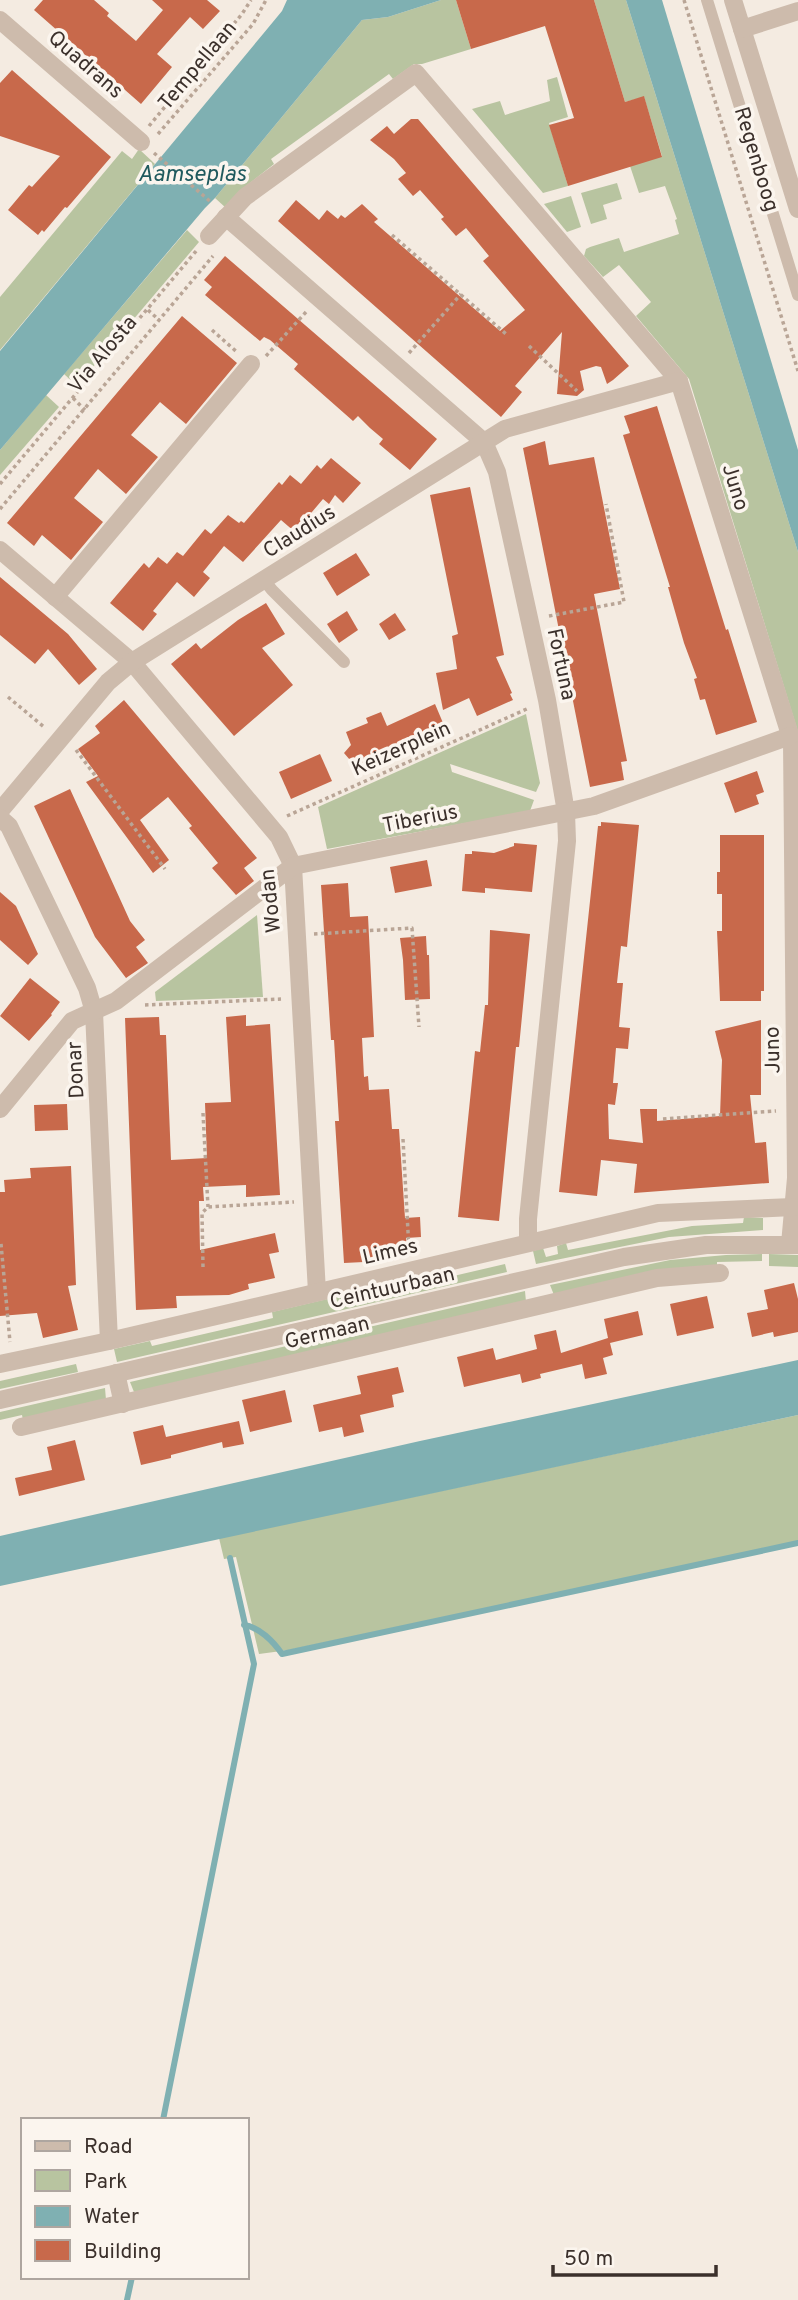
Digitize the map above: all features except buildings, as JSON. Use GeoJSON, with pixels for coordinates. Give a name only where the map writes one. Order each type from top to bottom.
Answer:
{"type":"FeatureCollection","features":[{"type":"Feature","properties":{"kind":"street","name":"Regenboog"},"geometry":{"type":"LineString","coordinates":[[733,0],[798,209]]}},
{"type":"Feature","properties":{"kind":"street"},"geometry":{"type":"LineString","coordinates":[[742,29],[798,12]]}},
{"type":"Feature","properties":{"kind":"street","name":"Quadrans"},"geometry":{"type":"LineString","coordinates":[[0,20],[145,140]]}},
{"type":"Feature","properties":{"kind":"street","name":"Juno"},"geometry":{"type":"LineString","coordinates":[[219,210],[245,197],[415,73],[679,381],[792,741],[796,1178],[793,1207],[794,1244]]}},
{"type":"Feature","properties":{"kind":"street"},"geometry":{"type":"LineString","coordinates":[[209,236],[219,210]]}},
{"type":"Feature","properties":{"kind":"street","name":"Fortuna"},"geometry":{"type":"LineString","coordinates":[[219,210],[484,442],[497,472],[547,700],[566,812],[567,841],[529,1206],[528,1242]]}},
{"type":"Feature","properties":{"kind":"street"},"geometry":{"type":"LineString","coordinates":[[55,597],[251,364]]}},
{"type":"Feature","properties":{"kind":"street","name":"Claudius"},"geometry":{"type":"LineString","coordinates":[[0,811],[108,682],[132,662],[505,429],[679,381]]}},
{"type":"Feature","properties":{"kind":"street","name":"Wodan"},"geometry":{"type":"LineString","coordinates":[[0,550],[132,662],[279,837],[293,866],[317,1292]]}},
{"type":"Feature","properties":{"kind":"street","name":"Tiberius"},"geometry":{"type":"LineString","coordinates":[[0,1109],[72,1021],[116,1001],[293,866],[594,806],[790,736]]}},
{"type":"Feature","properties":{"kind":"street","name":"Donar"},"geometry":{"type":"LineString","coordinates":[[0,818],[9,826],[87,988],[94,1012],[109,1341]]}},
{"type":"Feature","properties":{"kind":"street","name":"Limes"},"geometry":{"type":"LineString","coordinates":[[6,1363],[658,1213],[793,1207]]}},
{"type":"Feature","properties":{"kind":"street","name":"Ceintuurbaan"},"geometry":{"type":"LineString","coordinates":[[0,1401],[625,1258],[706,1245],[794,1244]]}},
{"type":"Feature","properties":{"kind":"street","name":"Germaan"},"geometry":{"type":"LineString","coordinates":[[21,1427],[657,1278],[720,1273]]}},
{"type":"Feature","properties":{"kind":"street"},"geometry":{"type":"LineString","coordinates":[[536,1277],[541,1305]]}},
{"type":"Feature","properties":{"kind":"street"},"geometry":{"type":"LineString","coordinates":[[116,1373],[123,1404]]}},
{"type":"Feature","properties":{"kind":"lane","name":"Regenboog"},"geometry":{"type":"LineString","coordinates":[[707,0],[798,295]]}},
{"type":"Feature","properties":{"kind":"lane"},"geometry":{"type":"LineString","coordinates":[[264,580],[344,662]]}},
{"type":"Feature","properties":{"kind":"path","name":"Tempellaan"},"geometry":{"type":"LineString","coordinates":[[145,140],[251,0]]}},
{"type":"Feature","properties":{"kind":"path","name":"Tempellaan"},"geometry":{"type":"LineString","coordinates":[[145,140],[253,24],[266,0]]}},
{"type":"Feature","properties":{"kind":"path","name":"Regenboog"},"geometry":{"type":"LineString","coordinates":[[684,0],[798,371]]}},
{"type":"Feature","properties":{"kind":"path"},"geometry":{"type":"LineString","coordinates":[[156,154],[219,210]]}},
{"type":"Feature","properties":{"kind":"path"},"geometry":{"type":"LineString","coordinates":[[392,234],[506,334]]}},
{"type":"Feature","properties":{"kind":"path","name":"Via Alosta"},"geometry":{"type":"LineString","coordinates":[[0,484],[209,236]]}},
{"type":"Feature","properties":{"kind":"path","name":"Via Alosta"},"geometry":{"type":"LineString","coordinates":[[0,509],[213,256]]}},
{"type":"Feature","properties":{"kind":"path"},"geometry":{"type":"LineString","coordinates":[[397,366],[461,294]]}},
{"type":"Feature","properties":{"kind":"path"},"geometry":{"type":"LineString","coordinates":[[212,330],[256,368],[319,298]]}},
{"type":"Feature","properties":{"kind":"path"},"geometry":{"type":"LineString","coordinates":[[147,310],[159,320]]}},
{"type":"Feature","properties":{"kind":"path"},"geometry":{"type":"LineString","coordinates":[[529,346],[569,382],[590,406]]}},
{"type":"Feature","properties":{"kind":"path"},"geometry":{"type":"LineString","coordinates":[[73,398],[85,410]]}},
{"type":"Feature","properties":{"kind":"path"},"geometry":{"type":"LineString","coordinates":[[529,620],[624,602],[606,504]]}},
{"type":"Feature","properties":{"kind":"path"},"geometry":{"type":"LineString","coordinates":[[8,697],[62,737],[164,869]]}},
{"type":"Feature","properties":{"kind":"path","name":"Keizerplein"},"geometry":{"type":"LineString","coordinates":[[268,824],[547,700]]}},
{"type":"Feature","properties":{"kind":"path"},"geometry":{"type":"LineString","coordinates":[[297,934],[412,928],[419,1027]]}},
{"type":"Feature","properties":{"kind":"path"},"geometry":{"type":"LineString","coordinates":[[116,1001],[136,1005],[300,999]]}},
{"type":"Feature","properties":{"kind":"path"},"geometry":{"type":"LineString","coordinates":[[663,1119],[795,1109]]}},
{"type":"Feature","properties":{"kind":"path"},"geometry":{"type":"LineString","coordinates":[[203,1113],[208,1207]]}},
{"type":"Feature","properties":{"kind":"path"},"geometry":{"type":"LineString","coordinates":[[403,1139],[411,1270]]}},
{"type":"Feature","properties":{"kind":"path"},"geometry":{"type":"LineString","coordinates":[[203,1267],[202,1213],[208,1207],[311,1201]]}},
{"type":"Feature","properties":{"kind":"path"},"geometry":{"type":"LineString","coordinates":[[1,1244],[6,1363]]}},
{"type":"Feature","properties":{"kind":"green space"},"geometry":{"type":"Polygon","coordinates":[[[441,0],[456,0],[471,49],[414,64],[393,79],[389,74],[271,159],[274,164],[241,190],[226,208],[215,198],[362,20],[388,17],[441,0]]]}},
{"type":"Feature","properties":{"kind":"green space"},"geometry":{"type":"Polygon","coordinates":[[[594,0],[626,0],[798,552],[798,732],[689,379],[636,316],[651,302],[619,265],[603,277],[584,256],[586,249],[619,238],[624,252],[679,234],[675,220],[677,219],[665,186],[639,193],[630,166],[662,156],[644,97],[625,102],[594,0]]]}},
{"type":"Feature","properties":{"kind":"green space"},"geometry":{"type":"Polygon","coordinates":[[[557,77],[568,117],[549,123],[568,186],[543,193],[472,109],[500,101],[505,115],[550,101],[547,80],[557,77]]]}},
{"type":"Feature","properties":{"kind":"green space"},"geometry":{"type":"Polygon","coordinates":[[[139,149],[155,164],[0,350],[0,297],[122,151],[132,159],[139,149]]]}},
{"type":"Feature","properties":{"kind":"green space"},"geometry":{"type":"Polygon","coordinates":[[[617,183],[622,199],[603,205],[607,219],[591,224],[581,193],[617,183]]]}},
{"type":"Feature","properties":{"kind":"green space"},"geometry":{"type":"Polygon","coordinates":[[[571,196],[581,227],[567,232],[544,204],[571,196]]]}},
{"type":"Feature","properties":{"kind":"green space"},"geometry":{"type":"Polygon","coordinates":[[[187,230],[199,242],[77,386],[64,374],[187,230]]]}},
{"type":"Feature","properties":{"kind":"green space"},"geometry":{"type":"Polygon","coordinates":[[[46,395],[59,407],[0,475],[0,450],[46,395]]]}},
{"type":"Feature","properties":{"kind":"green space"},"geometry":{"type":"Polygon","coordinates":[[[526,714],[540,783],[536,792],[450,764],[452,772],[534,800],[530,811],[327,849],[318,807],[526,714]]]}},
{"type":"Feature","properties":{"kind":"green space"},"geometry":{"type":"Polygon","coordinates":[[[257,915],[263,997],[156,1001],[155,992],[257,915]]]}},
{"type":"Feature","properties":{"kind":"green space"},"geometry":{"type":"Polygon","coordinates":[[[744,1217],[763,1218],[763,1230],[669,1237],[536,1264],[533,1251],[543,1248],[546,1257],[558,1254],[557,1246],[566,1243],[568,1250],[692,1226],[743,1223],[744,1217]]]}},
{"type":"Feature","properties":{"kind":"green space"},"geometry":{"type":"Polygon","coordinates":[[[762,1254],[762,1261],[717,1262],[717,1267],[554,1295],[550,1285],[670,1260],[762,1254]]]}},
{"type":"Feature","properties":{"kind":"green space"},"geometry":{"type":"Polygon","coordinates":[[[769,1254],[798,1255],[798,1267],[769,1266],[769,1254]]]}},
{"type":"Feature","properties":{"kind":"green space"},"geometry":{"type":"Polygon","coordinates":[[[505,1264],[507,1272],[117,1362],[114,1349],[150,1341],[152,1346],[273,1318],[272,1312],[357,1292],[359,1298],[505,1264]]]}},
{"type":"Feature","properties":{"kind":"green space"},"geometry":{"type":"Polygon","coordinates":[[[525,1291],[526,1302],[134,1392],[130,1382],[525,1291]]]}},
{"type":"Feature","properties":{"kind":"green space"},"geometry":{"type":"Polygon","coordinates":[[[76,1364],[78,1372],[0,1389],[0,1381],[76,1364]]]}},
{"type":"Feature","properties":{"kind":"green space"},"geometry":{"type":"Polygon","coordinates":[[[105,1388],[106,1400],[23,1420],[22,1415],[0,1420],[0,1412],[105,1388]]]}},
{"type":"Feature","properties":{"kind":"green space"},"geometry":{"type":"Polygon","coordinates":[[[798,1415],[798,1542],[289,1650],[259,1654],[236,1557],[224,1559],[219,1538],[798,1415]]]}},
{"type":"Feature","properties":{"kind":"water","name":"Aamseplas"},"geometry":{"type":"Polygon","coordinates":[[[287,0],[441,0],[388,17],[362,20],[215,198],[0,450],[0,351],[282,11],[287,0]]]}},
{"type":"Feature","properties":{"kind":"water"},"geometry":{"type":"Polygon","coordinates":[[[626,0],[662,0],[798,450],[798,552],[626,0]]]}},
{"type":"Feature","properties":{"kind":"water"},"geometry":{"type":"Polygon","coordinates":[[[798,1360],[798,1415],[0,1586],[0,1536],[420,1441],[798,1360]]]}},
{"type":"Feature","properties":{"kind":"waterway"},"geometry":{"type":"LineString","coordinates":[[244,1625],[265,1635],[282,1654],[798,1543]]}},
{"type":"Feature","properties":{"kind":"waterway"},"geometry":{"type":"LineString","coordinates":[[163,2118],[254,1664],[230,1558]]}},
{"type":"Feature","properties":{"kind":"waterway"},"geometry":{"type":"LineString","coordinates":[[127,2300],[132,2279]]}}]}
